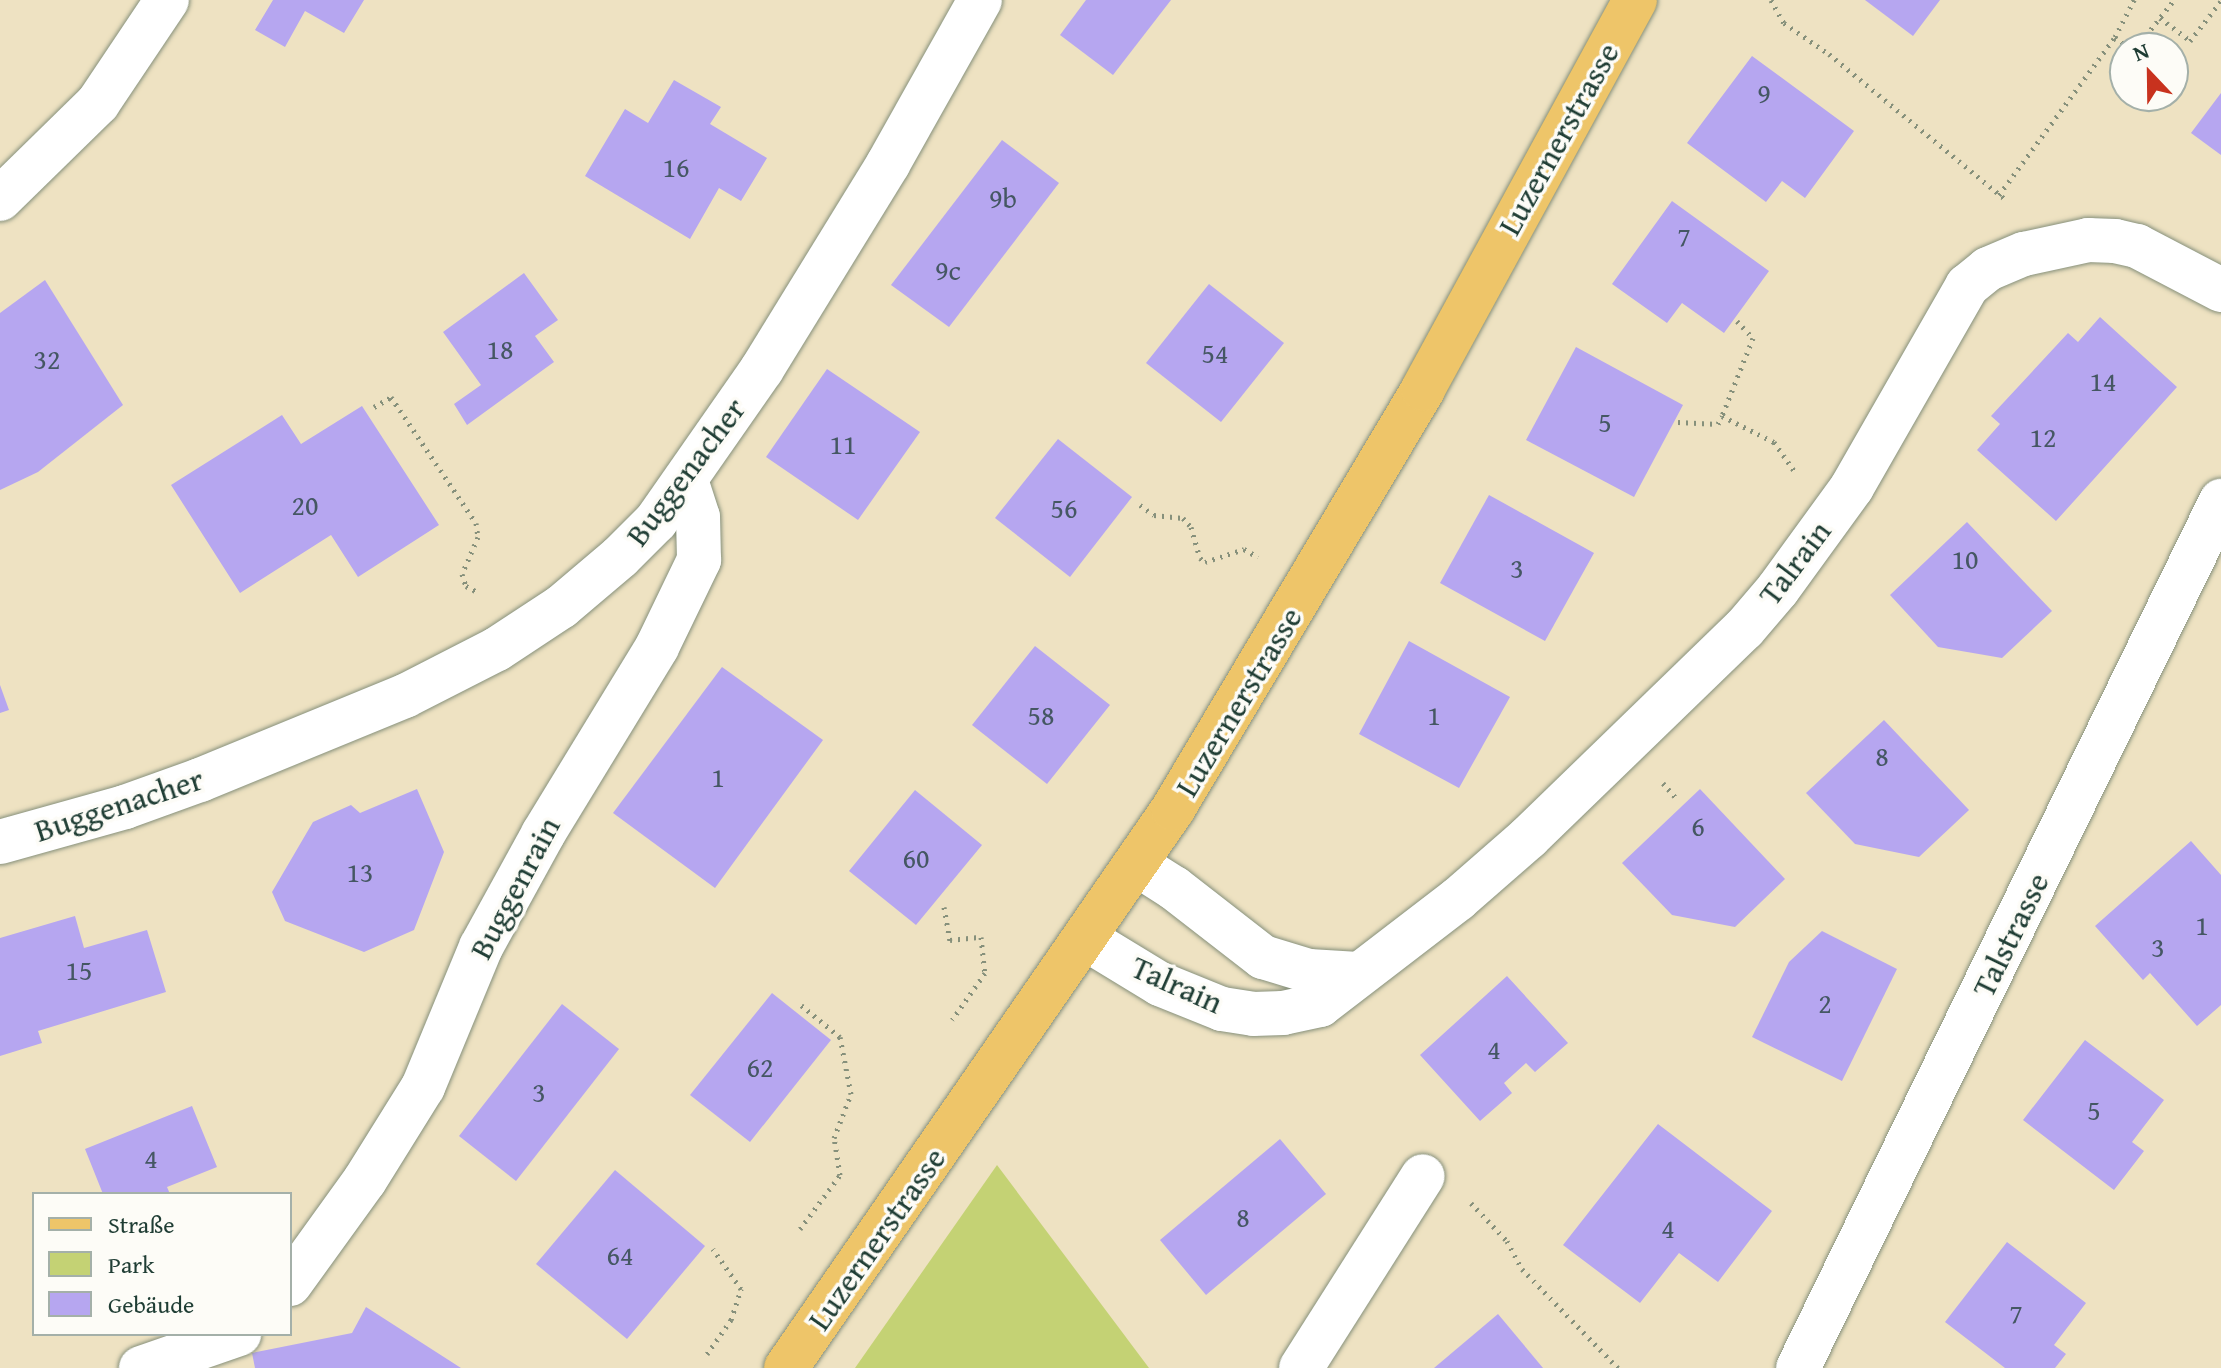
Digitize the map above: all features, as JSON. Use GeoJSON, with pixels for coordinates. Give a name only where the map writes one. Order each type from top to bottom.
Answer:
{"type":"FeatureCollection","features":[{"type":"Feature","properties":{"kind":"main road","name":"Luzernerstrasse"},"geometry":{"type":"LineString","coordinates":[[786,1368],[1086,939],[1299,603],[1423,389],[1635,0]]}},
{"type":"Feature","properties":{"kind":"street"},"geometry":{"type":"LineString","coordinates":[[0,199],[98,103],[167,0]]}},
{"type":"Feature","properties":{"kind":"street","name":"Buggenacher"},"geometry":{"type":"LineString","coordinates":[[0,842],[125,807],[266,755],[405,696],[497,649],[561,607],[620,557],[656,521],[762,369],[888,164],[980,0]]}},
{"type":"Feature","properties":{"kind":"street","name":"Talrain"},"geometry":{"type":"LineString","coordinates":[[1086,939],[1160,984],[1222,1009],[1253,1014],[1283,1013],[1320,1005],[1458,899],[1627,744],[1744,629],[1778,589],[1839,505],[1967,286],[1988,269],[2024,254],[2088,240],[2115,241],[2137,246],[2221,290]]}},
{"type":"Feature","properties":{"kind":"street","name":"Buggenrain"},"geometry":{"type":"LineString","coordinates":[[292,1282],[313,1256],[397,1132],[423,1087],[481,947],[543,834],[657,647],[699,560],[698,517],[686,481]]}},
{"type":"Feature","properties":{"kind":"street","name":"Talstrasse"},"geometry":{"type":"LineString","coordinates":[[1798,1368],[2221,501]]}},
{"type":"Feature","properties":{"kind":"street","name":"Talrain"},"geometry":{"type":"LineString","coordinates":[[1136,864],[1174,888],[1263,957],[1309,971],[1358,974]]}},
{"type":"Feature","properties":{"kind":"street"},"geometry":{"type":"LineString","coordinates":[[1301,1368],[1423,1176]]}},
{"type":"Feature","properties":{"kind":"street"},"geometry":{"type":"LineString","coordinates":[[141,1368],[233,1336]]}},
{"type":"Feature","properties":{"kind":"path"},"geometry":{"type":"LineString","coordinates":[[1771,0],[1784,23],[1829,54],[2009,202]]}},
{"type":"Feature","properties":{"kind":"path"},"geometry":{"type":"LineString","coordinates":[[2118,32],[2134,0]]}},
{"type":"Feature","properties":{"kind":"path"},"geometry":{"type":"LineString","coordinates":[[2149,32],[2174,0]]}},
{"type":"Feature","properties":{"kind":"path"},"geometry":{"type":"LineString","coordinates":[[2160,18],[2190,41],[2221,1]]}},
{"type":"Feature","properties":{"kind":"path"},"geometry":{"type":"LineString","coordinates":[[1999,195],[2109,45]]}},
{"type":"Feature","properties":{"kind":"path"},"geometry":{"type":"LineString","coordinates":[[1678,422],[1718,424],[1753,338],[1737,321]]}},
{"type":"Feature","properties":{"kind":"path"},"geometry":{"type":"LineString","coordinates":[[374,407],[391,397],[476,523],[478,537],[462,574],[466,586],[482,594]]}},
{"type":"Feature","properties":{"kind":"path"},"geometry":{"type":"LineString","coordinates":[[1722,416],[1774,442],[1796,475],[1839,505]]}},
{"type":"Feature","properties":{"kind":"path"},"geometry":{"type":"LineString","coordinates":[[1140,505],[1154,515],[1183,518],[1191,527],[1200,558],[1205,562],[1244,549],[1265,560]]}},
{"type":"Feature","properties":{"kind":"path"},"geometry":{"type":"LineString","coordinates":[[944,907],[950,940],[981,937],[985,973],[952,1020]]}},
{"type":"Feature","properties":{"kind":"path"},"geometry":{"type":"LineString","coordinates":[[800,1229],[840,1175],[834,1138],[851,1094],[840,1037],[801,1005]]}},
{"type":"Feature","properties":{"kind":"path"},"geometry":{"type":"LineString","coordinates":[[1466,1198],[1507,1241],[1522,1269],[1618,1368]]}},
{"type":"Feature","properties":{"kind":"path"},"geometry":{"type":"LineString","coordinates":[[707,1354],[731,1320],[741,1289],[713,1249]]}},
{"type":"Feature","properties":{"kind":"green space"},"geometry":{"type":"Polygon","coordinates":[[[997,1165],[1149,1368],[855,1368],[997,1165]]]}},
{"type":"Feature","properties":{"kind":"building"},"geometry":{"type":"Polygon","coordinates":[[[273,0],[364,0],[344,33],[305,11],[285,47],[255,30],[273,0]]]}},
{"type":"Feature","properties":{"kind":"building"},"geometry":{"type":"Polygon","coordinates":[[[1086,0],[1171,0],[1113,75],[1060,35],[1086,0]]]}},
{"type":"Feature","properties":{"kind":"building"},"geometry":{"type":"Polygon","coordinates":[[[1865,0],[1940,0],[1913,36],[1865,0]]]}},
{"type":"Feature","properties":{"kind":"building"},"geometry":{"type":"Polygon","coordinates":[[[1752,56],[1854,131],[1805,198],[1782,181],[1766,202],[1687,143],[1752,56]]]}},
{"type":"Feature","properties":{"kind":"building"},"geometry":{"type":"Polygon","coordinates":[[[674,80],[721,107],[710,124],[767,158],[741,201],[719,188],[690,239],[585,176],[625,109],[648,123],[674,80]]]}},
{"type":"Feature","properties":{"kind":"building"},"geometry":{"type":"Polygon","coordinates":[[[2221,93],[2221,155],[2191,133],[2221,93]]]}},
{"type":"Feature","properties":{"kind":"building"},"geometry":{"type":"Polygon","coordinates":[[[1002,140],[1059,183],[949,327],[891,285],[1002,140]]]}},
{"type":"Feature","properties":{"kind":"building"},"geometry":{"type":"Polygon","coordinates":[[[1672,201],[1769,271],[1724,333],[1682,303],[1667,323],[1612,284],[1672,201]]]}},
{"type":"Feature","properties":{"kind":"building"},"geometry":{"type":"Polygon","coordinates":[[[524,273],[558,320],[535,336],[554,362],[467,425],[454,404],[481,385],[443,332],[524,273]]]}},
{"type":"Feature","properties":{"kind":"building"},"geometry":{"type":"Polygon","coordinates":[[[45,280],[123,405],[38,472],[0,490],[0,313],[45,280]]]}},
{"type":"Feature","properties":{"kind":"building"},"geometry":{"type":"Polygon","coordinates":[[[1209,284],[1284,343],[1221,422],[1146,363],[1209,284]]]}},
{"type":"Feature","properties":{"kind":"building"},"geometry":{"type":"Polygon","coordinates":[[[2100,317],[2177,387],[2056,521],[1977,450],[2000,424],[1991,416],[2068,333],[2078,342],[2100,317]]]}},
{"type":"Feature","properties":{"kind":"building"},"geometry":{"type":"Polygon","coordinates":[[[1576,347],[1683,405],[1634,497],[1526,440],[1576,347]]]}},
{"type":"Feature","properties":{"kind":"building"},"geometry":{"type":"Polygon","coordinates":[[[827,369],[920,432],[858,520],[766,457],[827,369]]]}},
{"type":"Feature","properties":{"kind":"building"},"geometry":{"type":"Polygon","coordinates":[[[362,406],[439,525],[358,577],[331,535],[240,593],[171,485],[282,415],[301,444],[362,406]]]}},
{"type":"Feature","properties":{"kind":"building"},"geometry":{"type":"Polygon","coordinates":[[[1058,439],[1132,497],[1070,577],[995,518],[1058,439]]]}},
{"type":"Feature","properties":{"kind":"building"},"geometry":{"type":"Polygon","coordinates":[[[1489,495],[1594,553],[1545,641],[1440,583],[1489,495]]]}},
{"type":"Feature","properties":{"kind":"building"},"geometry":{"type":"Polygon","coordinates":[[[1967,522],[2052,611],[2002,658],[1938,647],[1890,595],[1967,522]]]}},
{"type":"Feature","properties":{"kind":"building"},"geometry":{"type":"Polygon","coordinates":[[[1409,641],[1510,697],[1459,788],[1359,734],[1409,641]]]}},
{"type":"Feature","properties":{"kind":"building"},"geometry":{"type":"Polygon","coordinates":[[[1035,646],[1110,705],[1047,784],[972,725],[1035,646]]]}},
{"type":"Feature","properties":{"kind":"building"},"geometry":{"type":"Polygon","coordinates":[[[722,667],[823,740],[715,888],[613,813],[722,667]]]}},
{"type":"Feature","properties":{"kind":"building"},"geometry":{"type":"Polygon","coordinates":[[[0,685],[9,710],[0,713],[0,685]]]}},
{"type":"Feature","properties":{"kind":"building"},"geometry":{"type":"Polygon","coordinates":[[[1884,720],[1969,810],[1919,857],[1855,844],[1806,793],[1884,720]]]}},
{"type":"Feature","properties":{"kind":"building"},"geometry":{"type":"Polygon","coordinates":[[[417,789],[444,852],[414,930],[364,952],[285,921],[272,892],[313,822],[351,805],[360,813],[417,789]]]}},
{"type":"Feature","properties":{"kind":"building"},"geometry":{"type":"Polygon","coordinates":[[[1700,789],[1785,879],[1735,927],[1672,915],[1622,863],[1700,789]]]}},
{"type":"Feature","properties":{"kind":"building"},"geometry":{"type":"Polygon","coordinates":[[[915,790],[982,845],[916,925],[849,871],[915,790]]]}},
{"type":"Feature","properties":{"kind":"building"},"geometry":{"type":"Polygon","coordinates":[[[2191,841],[2221,875],[2221,1005],[2197,1026],[2150,973],[2143,980],[2095,926],[2191,841]]]}},
{"type":"Feature","properties":{"kind":"building"},"geometry":{"type":"Polygon","coordinates":[[[75,916],[84,948],[147,930],[166,992],[38,1031],[42,1043],[0,1056],[0,938],[75,916]]]}},
{"type":"Feature","properties":{"kind":"building"},"geometry":{"type":"Polygon","coordinates":[[[1822,931],[1897,969],[1842,1081],[1752,1037],[1789,962],[1822,931]]]}},
{"type":"Feature","properties":{"kind":"building"},"geometry":{"type":"Polygon","coordinates":[[[1507,976],[1568,1043],[1535,1072],[1526,1063],[1504,1083],[1512,1093],[1480,1121],[1420,1055],[1507,976]]]}},
{"type":"Feature","properties":{"kind":"building"},"geometry":{"type":"Polygon","coordinates":[[[772,993],[831,1040],[750,1142],[690,1095],[772,993]]]}},
{"type":"Feature","properties":{"kind":"building"},"geometry":{"type":"Polygon","coordinates":[[[562,1004],[619,1049],[516,1181],[459,1136],[562,1004]]]}},
{"type":"Feature","properties":{"kind":"building"},"geometry":{"type":"Polygon","coordinates":[[[2085,1040],[2164,1100],[2132,1142],[2144,1151],[2114,1190],[2023,1120],[2085,1040]]]}},
{"type":"Feature","properties":{"kind":"building"},"geometry":{"type":"Polygon","coordinates":[[[192,1106],[217,1167],[167,1187],[169,1192],[102,1192],[85,1149],[192,1106]]]}},
{"type":"Feature","properties":{"kind":"building"},"geometry":{"type":"Polygon","coordinates":[[[1658,1124],[1772,1211],[1718,1282],[1679,1253],[1640,1303],[1563,1245],[1658,1124]]]}},
{"type":"Feature","properties":{"kind":"building"},"geometry":{"type":"Polygon","coordinates":[[[1280,1139],[1326,1194],[1206,1295],[1160,1240],[1280,1139]]]}},
{"type":"Feature","properties":{"kind":"building"},"geometry":{"type":"Polygon","coordinates":[[[615,1170],[705,1246],[627,1339],[536,1264],[615,1170]]]}},
{"type":"Feature","properties":{"kind":"building"},"geometry":{"type":"Polygon","coordinates":[[[2007,1242],[2086,1303],[2054,1345],[2066,1354],[2055,1368],[2005,1368],[1945,1322],[2007,1242]]]}},
{"type":"Feature","properties":{"kind":"building"},"geometry":{"type":"Polygon","coordinates":[[[366,1307],[461,1368],[255,1368],[252,1353],[352,1333],[366,1307]]]}},
{"type":"Feature","properties":{"kind":"building"},"geometry":{"type":"Polygon","coordinates":[[[1498,1314],[1543,1368],[1434,1368],[1498,1314]]]}}]}
